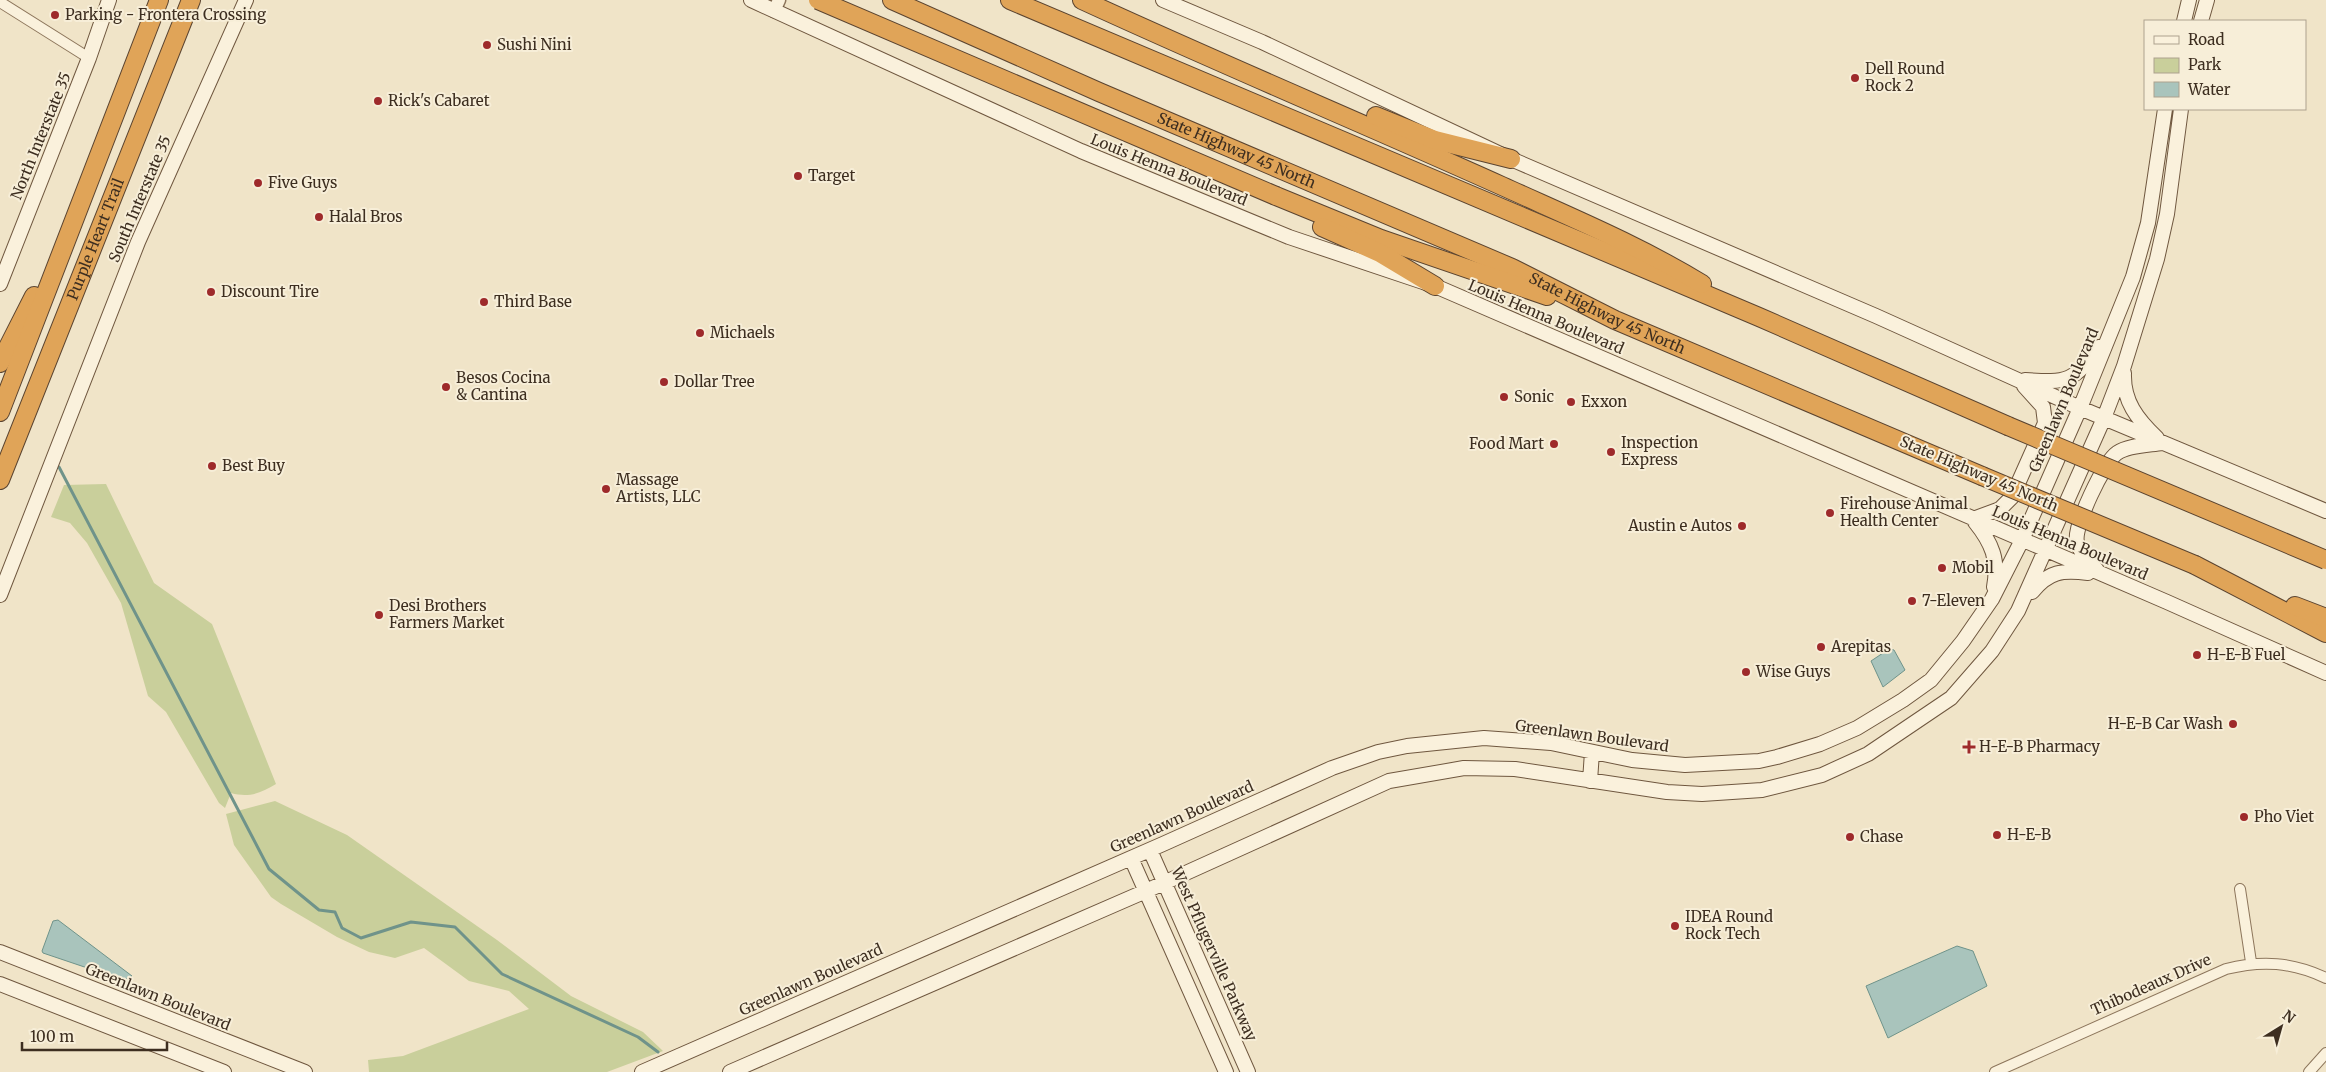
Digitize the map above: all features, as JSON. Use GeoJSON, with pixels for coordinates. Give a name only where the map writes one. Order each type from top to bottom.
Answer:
{"type":"FeatureCollection","features":[{"type":"Feature","properties":{"kind":"highway","name":"Purple Heart Trail"},"geometry":{"type":"LineString","coordinates":[[0,412],[159,0]]}},
{"type":"Feature","properties":{"kind":"highway","name":"Purple Heart Trail"},"geometry":{"type":"LineString","coordinates":[[0,480],[191,0]]}},
{"type":"Feature","properties":{"kind":"highway"},"geometry":{"type":"LineString","coordinates":[[818,0],[1112,128],[1381,239],[1615,320]]}},
{"type":"Feature","properties":{"kind":"highway"},"geometry":{"type":"LineString","coordinates":[[823,0],[999,84],[1144,146],[1380,253],[1435,286]]}},
{"type":"Feature","properties":{"kind":"highway","name":"State Highway 45 North"},"geometry":{"type":"LineString","coordinates":[[892,0],[1301,179],[1512,268],[1615,320],[2195,566],[2326,618]]}},
{"type":"Feature","properties":{"kind":"highway"},"geometry":{"type":"LineString","coordinates":[[1010,0],[1321,134],[1759,317],[2008,426],[2324,559]]}},
{"type":"Feature","properties":{"kind":"highway"},"geometry":{"type":"LineString","coordinates":[[1082,0],[1364,123],[1665,261],[1759,317]]}},
{"type":"Feature","properties":{"kind":"highway"},"geometry":{"type":"LineString","coordinates":[[1105,0],[1239,62],[1435,140],[1511,159]]}},
{"type":"Feature","properties":{"kind":"highway"},"geometry":{"type":"LineString","coordinates":[[0,363],[79,208]]}},
{"type":"Feature","properties":{"kind":"highway"},"geometry":{"type":"LineString","coordinates":[[2195,566],[2326,633]]}},
{"type":"Feature","properties":{"kind":"main road","name":"North Interstate 35"},"geometry":{"type":"LineString","coordinates":[[0,284],[89,58],[109,0]]}},
{"type":"Feature","properties":{"kind":"main road","name":"South Interstate 35"},"geometry":{"type":"LineString","coordinates":[[0,595],[141,234],[246,0]]}},
{"type":"Feature","properties":{"kind":"main road","name":"Louis Henna Boulevard"},"geometry":{"type":"LineString","coordinates":[[751,0],[777,6],[1081,151],[1289,237],[1435,286],[2045,551],[2258,641],[2326,673]]}},
{"type":"Feature","properties":{"kind":"main road"},"geometry":{"type":"LineString","coordinates":[[1163,0],[1262,42],[1511,159],[2080,408],[2326,511]]}},
{"type":"Feature","properties":{"kind":"main road"},"geometry":{"type":"LineString","coordinates":[[2184,20],[2190,0]]}},
{"type":"Feature","properties":{"kind":"main road"},"geometry":{"type":"LineString","coordinates":[[2201,20],[2206,0]]}},
{"type":"Feature","properties":{"kind":"main road","name":"Greenlawn Boulevard"},"geometry":{"type":"LineString","coordinates":[[642,1072],[1150,850],[1332,768],[1378,752],[1407,746],[1484,738],[1551,743],[1632,760],[1696,766],[1759,761],[1777,758],[1820,744],[1857,728],[1903,700],[1931,680],[1963,642],[1992,599],[2022,540],[2080,408],[2133,277],[2148,223],[2165,110]]}},
{"type":"Feature","properties":{"kind":"main road"},"geometry":{"type":"LineString","coordinates":[[2018,612],[2104,418],[2124,366],[2157,259],[2167,214],[2181,110]]}},
{"type":"Feature","properties":{"kind":"main road"},"geometry":{"type":"LineString","coordinates":[[2148,223],[2156,233],[2158,241],[2157,259]]}},
{"type":"Feature","properties":{"kind":"main road"},"geometry":{"type":"LineString","coordinates":[[2016,379],[2056,382],[2068,379],[2083,369],[2110,332]]}},
{"type":"Feature","properties":{"kind":"main road"},"geometry":{"type":"LineString","coordinates":[[2124,366],[2124,380],[2130,406],[2138,419],[2163,443]]}},
{"type":"Feature","properties":{"kind":"main road"},"geometry":{"type":"LineString","coordinates":[[1992,599],[1997,570],[1993,552],[1986,536],[1973,519],[2000,509],[2012,498],[2045,423],[2043,407],[2016,379]]}},
{"type":"Feature","properties":{"kind":"main road"},"geometry":{"type":"LineString","coordinates":[[2103,576],[2086,558],[2077,542],[2080,523],[2108,462],[2118,452],[2163,443]]}},
{"type":"Feature","properties":{"kind":"main road"},"geometry":{"type":"LineString","coordinates":[[730,1072],[1146,891],[1390,781],[1464,768],[1515,769],[1667,792],[1702,794],[1762,790],[1822,775],[1868,754],[1951,698],[1992,651],[2041,580],[2056,572],[2072,571],[2103,576]]}},
{"type":"Feature","properties":{"kind":"main road"},"geometry":{"type":"LineString","coordinates":[[1590,781],[1592,752]]}},
{"type":"Feature","properties":{"kind":"main road","name":"West Pflugerville Parkway"},"geometry":{"type":"LineString","coordinates":[[1150,850],[1248,1072]]}},
{"type":"Feature","properties":{"kind":"main road"},"geometry":{"type":"LineString","coordinates":[[1131,858],[1226,1072]]}},
{"type":"Feature","properties":{"kind":"main road","name":"Greenlawn Boulevard"},"geometry":{"type":"LineString","coordinates":[[0,952],[305,1072]]}},
{"type":"Feature","properties":{"kind":"main road"},"geometry":{"type":"LineString","coordinates":[[0,984],[224,1072]]}},
{"type":"Feature","properties":{"kind":"street"},"geometry":{"type":"LineString","coordinates":[[0,2],[89,58]]}},
{"type":"Feature","properties":{"kind":"street"},"geometry":{"type":"LineString","coordinates":[[2240,890],[2251,962]]}},
{"type":"Feature","properties":{"kind":"street","name":"Thibodeaux Drive"},"geometry":{"type":"LineString","coordinates":[[1995,1072],[2226,968],[2251,962],[2277,964],[2311,971],[2326,978]]}},
{"type":"Feature","properties":{"kind":"street"},"geometry":{"type":"LineString","coordinates":[[2309,1072],[2326,1053]]}},
{"type":"Feature","properties":{"kind":"green space"},"geometry":{"type":"Polygon","coordinates":[[[106,484],[154,583],[212,624],[276,784],[255,794],[231,793],[225,808],[219,803],[166,712],[148,696],[121,603],[87,543],[70,523],[51,517],[64,485],[106,484]]]}},
{"type":"Feature","properties":{"kind":"green space"},"geometry":{"type":"Polygon","coordinates":[[[275,801],[347,835],[497,940],[571,996],[643,1032],[663,1051],[607,1072],[369,1072],[368,1060],[403,1056],[529,1009],[509,991],[469,981],[424,948],[395,958],[369,952],[337,937],[271,897],[234,845],[226,814],[275,801]]]}},
{"type":"Feature","properties":{"kind":"water"},"geometry":{"type":"Polygon","coordinates":[[[1889,649],[1894,650],[1905,670],[1883,687],[1871,661],[1889,649]]]}},
{"type":"Feature","properties":{"kind":"water"},"geometry":{"type":"Polygon","coordinates":[[[58,920],[132,976],[123,980],[43,953],[42,951],[53,921],[58,920]]]}},
{"type":"Feature","properties":{"kind":"water"},"geometry":{"type":"Polygon","coordinates":[[[1957,946],[1973,951],[1987,986],[1888,1038],[1866,986],[1957,946]]]}},
{"type":"Feature","properties":{"kind":"waterway"},"geometry":{"type":"LineString","coordinates":[[59,467],[269,869],[319,910],[335,912],[342,928],[361,938],[411,922],[455,927],[502,974],[638,1037],[658,1052]]}},
{"type":"Feature","properties":{"kind":"place","name":"Parking - Frontera Crossing"},"geometry":{"type":"Point","coordinates":[55,15]}},
{"type":"Feature","properties":{"kind":"place","name":"Sushi Nini"},"geometry":{"type":"Point","coordinates":[487,45]}},
{"type":"Feature","properties":{"kind":"place","name":"Dell Round Rock 2"},"geometry":{"type":"Point","coordinates":[1855,78]}},
{"type":"Feature","properties":{"kind":"place","name":"Rick's Cabaret"},"geometry":{"type":"Point","coordinates":[378,101]}},
{"type":"Feature","properties":{"kind":"place","name":"Target"},"geometry":{"type":"Point","coordinates":[798,176]}},
{"type":"Feature","properties":{"kind":"place","name":"Five Guys"},"geometry":{"type":"Point","coordinates":[258,183]}},
{"type":"Feature","properties":{"kind":"place","name":"Halal Bros"},"geometry":{"type":"Point","coordinates":[319,217]}},
{"type":"Feature","properties":{"kind":"place","name":"Discount Tire"},"geometry":{"type":"Point","coordinates":[211,292]}},
{"type":"Feature","properties":{"kind":"place","name":"Third Base"},"geometry":{"type":"Point","coordinates":[484,302]}},
{"type":"Feature","properties":{"kind":"place","name":"Michaels"},"geometry":{"type":"Point","coordinates":[700,333]}},
{"type":"Feature","properties":{"kind":"place","name":"Dollar Tree"},"geometry":{"type":"Point","coordinates":[664,382]}},
{"type":"Feature","properties":{"kind":"place","name":"Besos Cocina & Cantina"},"geometry":{"type":"Point","coordinates":[446,387]}},
{"type":"Feature","properties":{"kind":"place","name":"Sonic"},"geometry":{"type":"Point","coordinates":[1504,397]}},
{"type":"Feature","properties":{"kind":"place","name":"Exxon"},"geometry":{"type":"Point","coordinates":[1571,402]}},
{"type":"Feature","properties":{"kind":"place","name":"Food Mart"},"geometry":{"type":"Point","coordinates":[1554,444]}},
{"type":"Feature","properties":{"kind":"place","name":"Inspection Express"},"geometry":{"type":"Point","coordinates":[1611,452]}},
{"type":"Feature","properties":{"kind":"place","name":"Best Buy"},"geometry":{"type":"Point","coordinates":[212,466]}},
{"type":"Feature","properties":{"kind":"place","name":"Massage Artists, LLC"},"geometry":{"type":"Point","coordinates":[606,489]}},
{"type":"Feature","properties":{"kind":"place","name":"Firehouse Animal Health Center"},"geometry":{"type":"Point","coordinates":[1830,513]}},
{"type":"Feature","properties":{"kind":"place","name":"Austin e Autos"},"geometry":{"type":"Point","coordinates":[1742,526]}},
{"type":"Feature","properties":{"kind":"place","name":"Mobil"},"geometry":{"type":"Point","coordinates":[1942,568]}},
{"type":"Feature","properties":{"kind":"place","name":"7-Eleven"},"geometry":{"type":"Point","coordinates":[1912,601]}},
{"type":"Feature","properties":{"kind":"place","name":"Desi Brothers Farmers Market"},"geometry":{"type":"Point","coordinates":[379,615]}},
{"type":"Feature","properties":{"kind":"place","name":"Arepitas"},"geometry":{"type":"Point","coordinates":[1821,647]}},
{"type":"Feature","properties":{"kind":"place","name":"H-E-B Fuel"},"geometry":{"type":"Point","coordinates":[2197,655]}},
{"type":"Feature","properties":{"kind":"place","name":"Wise Guys"},"geometry":{"type":"Point","coordinates":[1746,672]}},
{"type":"Feature","properties":{"kind":"place","name":"H-E-B Car Wash"},"geometry":{"type":"Point","coordinates":[2233,724]}},
{"type":"Feature","properties":{"kind":"place","name":"H-E-B Pharmacy"},"geometry":{"type":"Point","coordinates":[1969,747]}},
{"type":"Feature","properties":{"kind":"place","name":"Pho Viet"},"geometry":{"type":"Point","coordinates":[2244,817]}},
{"type":"Feature","properties":{"kind":"place","name":"H-E-B"},"geometry":{"type":"Point","coordinates":[1997,835]}},
{"type":"Feature","properties":{"kind":"place","name":"Chase"},"geometry":{"type":"Point","coordinates":[1850,837]}},
{"type":"Feature","properties":{"kind":"place","name":"IDEA Round Rock Tech"},"geometry":{"type":"Point","coordinates":[1675,926]}}]}
